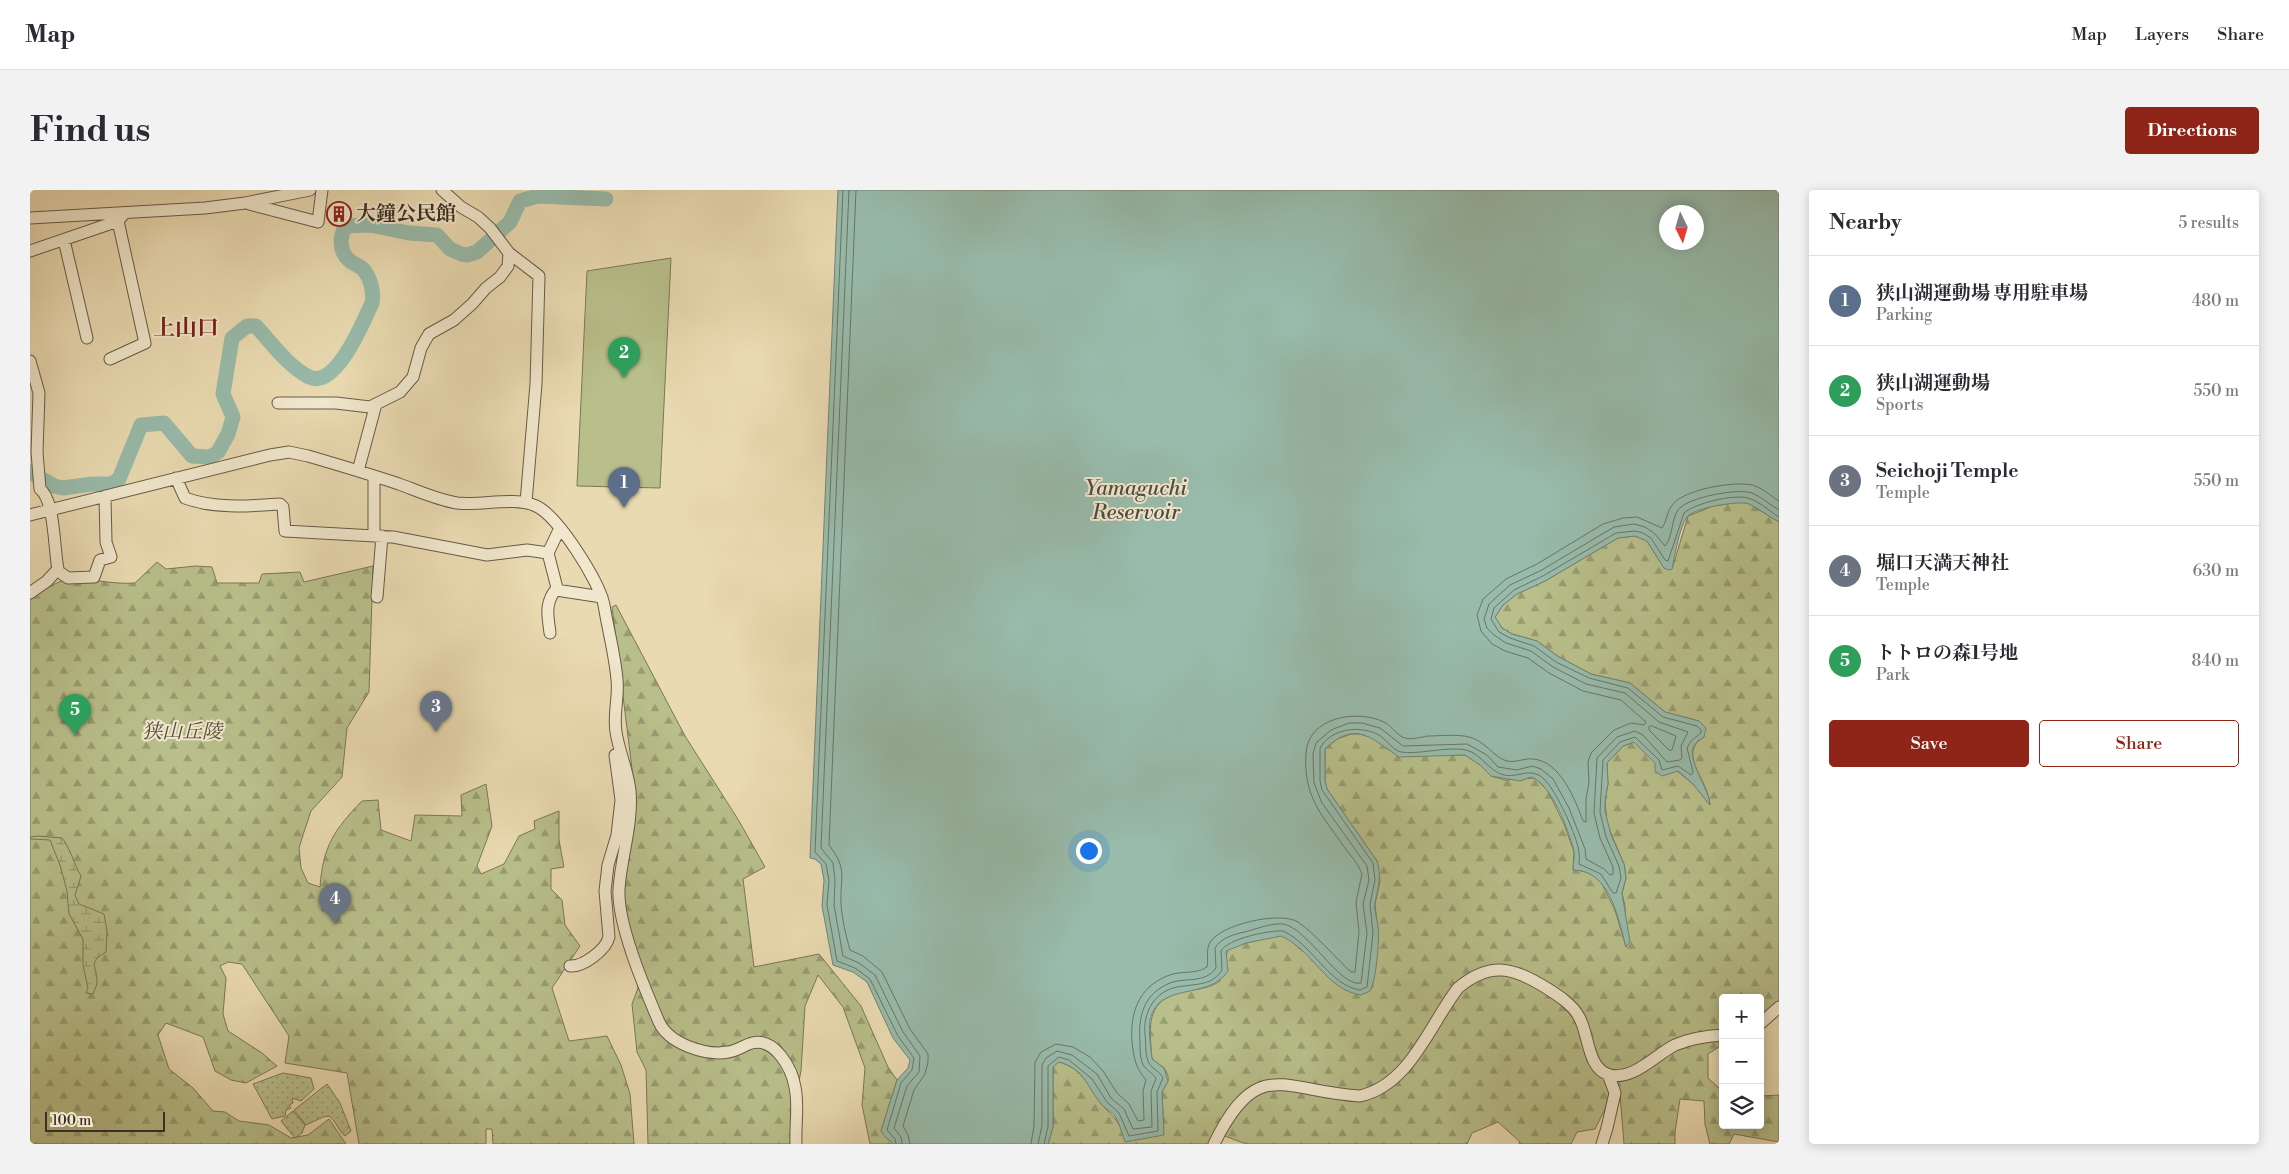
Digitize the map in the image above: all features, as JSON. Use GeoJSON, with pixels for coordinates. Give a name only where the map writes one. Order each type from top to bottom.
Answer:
{"type":"FeatureCollection","features":[{"type":"Feature","properties":{"kind":"street"},"geometry":{"type":"LineString","coordinates":[[30,218],[121,217],[245,203],[310,190]]}},
{"type":"Feature","properties":{"kind":"street"},"geometry":{"type":"LineString","coordinates":[[245,203],[318,222],[322,190]]}},
{"type":"Feature","properties":{"kind":"street"},"geometry":{"type":"LineString","coordinates":[[442,190],[490,228],[508,252],[539,276],[536,384],[526,502]]}},
{"type":"Feature","properties":{"kind":"street"},"geometry":{"type":"LineString","coordinates":[[30,251],[64,240],[121,217]]}},
{"type":"Feature","properties":{"kind":"street"},"geometry":{"type":"LineString","coordinates":[[110,359],[145,343],[121,217]]}},
{"type":"Feature","properties":{"kind":"street"},"geometry":{"type":"LineString","coordinates":[[64,240],[87,338]]}},
{"type":"Feature","properties":{"kind":"street"},"geometry":{"type":"LineString","coordinates":[[278,403],[336,403],[370,407],[400,392],[413,377],[421,348],[430,334],[454,320],[500,276],[508,266],[508,252]]}},
{"type":"Feature","properties":{"kind":"street"},"geometry":{"type":"LineString","coordinates":[[30,361],[39,394],[34,423],[37,452],[37,483],[44,492],[49,510],[58,571],[68,578],[94,577],[100,560],[111,557],[106,542],[105,496]]}},
{"type":"Feature","properties":{"kind":"street"},"geometry":{"type":"LineString","coordinates":[[358,471],[376,404]]}},
{"type":"Feature","properties":{"kind":"street"},"geometry":{"type":"LineString","coordinates":[[30,515],[270,455],[289,452],[358,471],[455,503],[526,502],[545,511],[560,528],[588,571],[602,597],[617,681],[615,720],[629,783],[630,798],[619,898],[636,963],[661,1025],[670,1037],[685,1046],[726,1053],[753,1042],[760,1042],[778,1053],[789,1069],[796,1089],[796,1144]]}},
{"type":"Feature","properties":{"kind":"street"},"geometry":{"type":"LineString","coordinates":[[374,476],[378,536],[377,597]]}},
{"type":"Feature","properties":{"kind":"street"},"geometry":{"type":"LineString","coordinates":[[176,478],[185,498],[194,501],[235,506],[280,504],[285,530],[378,536],[487,555],[527,550],[548,553]]}},
{"type":"Feature","properties":{"kind":"street"},"geometry":{"type":"LineString","coordinates":[[550,634],[547,609],[550,596],[557,588],[548,553],[560,528]]}},
{"type":"Feature","properties":{"kind":"street"},"geometry":{"type":"LineString","coordinates":[[30,593],[48,582],[58,571]]}},
{"type":"Feature","properties":{"kind":"street"},"geometry":{"type":"LineString","coordinates":[[556,590],[602,597]]}},
{"type":"Feature","properties":{"kind":"street"},"geometry":{"type":"LineString","coordinates":[[570,966],[576,966],[593,956],[607,944],[609,937],[605,891],[608,865],[617,835],[620,810],[615,752],[620,747]]}},
{"type":"Feature","properties":{"kind":"street"},"geometry":{"type":"LineString","coordinates":[[1214,1144],[1235,1110],[1245,1097],[1255,1089],[1282,1083],[1360,1096],[1372,1093],[1382,1087],[1410,1061],[1458,988],[1468,980],[1498,970],[1521,973],[1570,1005],[1580,1017],[1591,1052],[1599,1068],[1608,1074],[1626,1075],[1674,1046],[1702,1036],[1719,1035]]}},
{"type":"Feature","properties":{"kind":"street"},"geometry":{"type":"LineString","coordinates":[[1764,1020],[1779,1007]]}},
{"type":"Feature","properties":{"kind":"street"},"geometry":{"type":"LineString","coordinates":[[1602,1144],[1615,1093],[1608,1074]]}},
{"type":"Feature","properties":{"kind":"green space"},"geometry":{"type":"Polygon","coordinates":[[[671,258],[660,488],[577,486],[587,271],[671,258]]]}},
{"type":"Feature","properties":{"kind":"green space"},"geometry":{"type":"Polygon","coordinates":[[[1740,502],[1748,503],[1779,522],[1779,1002],[1764,1022],[1764,994],[1719,994],[1719,1047],[1708,1054],[1708,1078],[1719,1088],[1719,1129],[1764,1129],[1764,1096],[1779,1095],[1779,1142],[1734,1134],[1729,1144],[1710,1144],[1705,1124],[1704,1101],[1680,1099],[1675,1144],[1624,1144],[1620,1095],[1606,1107],[1595,1129],[1577,1132],[1571,1144],[1519,1144],[1520,1142],[1498,1122],[1472,1133],[1467,1144],[1246,1144],[1222,1135],[1218,1144],[1048,1144],[1053,1127],[1053,1066],[1059,1062],[1079,1073],[1119,1125],[1163,1116],[1162,1092],[1168,1081],[1168,1076],[1164,1068],[1152,1059],[1150,1035],[1153,1015],[1163,1000],[1173,995],[1208,987],[1220,981],[1228,949],[1281,935],[1288,938],[1301,950],[1372,988],[1378,933],[1375,904],[1380,881],[1377,861],[1327,789],[1325,781],[1325,749],[1337,739],[1351,734],[1360,734],[1376,739],[1387,749],[1430,755],[1465,755],[1480,765],[1491,776],[1505,780],[1535,778],[1548,791],[1564,824],[1574,852],[1573,870],[1595,876],[1601,882],[1615,910],[1626,947],[1625,906],[1622,893],[1626,878],[1624,864],[1607,824],[1605,800],[1608,784],[1607,763],[1623,746],[1634,742],[1655,763],[1677,771],[1693,784],[1710,805],[1705,786],[1693,759],[1693,751],[1696,744],[1704,737],[1699,721],[1665,712],[1630,683],[1591,674],[1559,657],[1537,641],[1512,634],[1502,628],[1495,617],[1503,605],[1517,594],[1545,581],[1618,538],[1635,536],[1647,541],[1664,568],[1672,569],[1688,516],[1713,506],[1740,502]]]}},
{"type":"Feature","properties":{"kind":"green space","name":"狭山丘陵"},"geometry":{"type":"Polygon","coordinates":[[[157,562],[166,569],[196,566],[212,567],[217,583],[259,583],[262,574],[300,572],[304,582],[373,566],[369,692],[347,728],[342,777],[311,811],[299,848],[301,868],[308,883],[320,887],[327,849],[337,830],[362,801],[378,800],[381,830],[411,841],[415,815],[462,816],[461,795],[486,784],[492,826],[477,866],[481,874],[504,864],[519,836],[535,829],[534,821],[559,811],[559,840],[564,867],[551,869],[551,889],[562,900],[565,925],[580,946],[552,988],[569,1041],[607,1036],[621,1065],[630,1094],[634,1144],[493,1144],[492,1129],[486,1129],[486,1144],[359,1144],[347,1073],[285,1063],[289,1036],[242,964],[228,962],[220,966],[226,978],[223,1014],[228,1031],[262,1053],[277,1066],[246,1083],[231,1080],[215,1071],[203,1037],[166,1023],[158,1035],[169,1069],[193,1088],[213,1111],[225,1112],[239,1121],[269,1125],[291,1138],[308,1135],[329,1119],[346,1144],[30,1144],[30,598],[65,580],[83,579],[135,583],[157,562]]]}},
{"type":"Feature","properties":{"kind":"green space"},"geometry":{"type":"Polygon","coordinates":[[[616,605],[685,736],[739,821],[765,867],[743,879],[754,967],[819,954],[861,1006],[888,1067],[897,1080],[881,1131],[894,1144],[870,1144],[862,1105],[865,1068],[843,1007],[818,975],[805,1006],[801,1071],[791,1120],[791,1144],[648,1144],[646,1070],[637,1052],[632,1004],[638,988],[626,934],[622,886],[636,801],[612,607],[616,605]]]}},
{"type":"Feature","properties":{"kind":"green space"},"geometry":{"type":"Polygon","coordinates":[[[30,837],[62,838],[81,876],[75,895],[79,904],[104,914],[107,931],[106,952],[97,959],[94,965],[97,985],[93,994],[86,993],[88,988],[83,965],[83,939],[69,914],[67,891],[60,865],[50,840],[30,839],[30,837]]]}},
{"type":"Feature","properties":{"kind":"green space"},"geometry":{"type":"Polygon","coordinates":[[[283,1073],[311,1078],[314,1089],[301,1101],[292,1098],[293,1103],[289,1105],[291,1108],[286,1110],[285,1116],[272,1119],[253,1084],[283,1073]]]}},
{"type":"Feature","properties":{"kind":"green space"},"geometry":{"type":"Polygon","coordinates":[[[327,1084],[340,1103],[351,1131],[345,1136],[329,1116],[306,1125],[294,1110],[327,1084]]]}},
{"type":"Feature","properties":{"kind":"green space"},"geometry":{"type":"Polygon","coordinates":[[[293,1111],[305,1125],[302,1133],[295,1138],[281,1121],[293,1111]]]}},
{"type":"Feature","properties":{"kind":"water","name":"Yamaguchi Reservoir"},"geometry":{"type":"Polygon","coordinates":[[[838,190],[1779,190],[1779,522],[1753,506],[1744,503],[1717,506],[1698,511],[1687,517],[1684,522],[1672,569],[1664,568],[1647,541],[1635,536],[1618,538],[1545,581],[1517,594],[1503,605],[1495,617],[1502,628],[1512,634],[1537,641],[1559,657],[1591,674],[1630,683],[1665,712],[1699,721],[1706,728],[1704,737],[1697,741],[1692,754],[1710,805],[1693,784],[1678,771],[1662,776],[1655,771],[1655,763],[1634,742],[1623,746],[1607,763],[1608,784],[1605,811],[1611,835],[1624,864],[1626,878],[1622,893],[1630,942],[1626,947],[1620,923],[1604,887],[1596,878],[1586,872],[1573,870],[1574,851],[1568,832],[1552,798],[1538,781],[1531,777],[1520,781],[1491,776],[1480,765],[1465,755],[1399,757],[1364,735],[1346,735],[1325,749],[1325,781],[1327,789],[1377,861],[1379,882],[1375,906],[1378,949],[1376,970],[1370,991],[1361,995],[1349,992],[1338,986],[1302,950],[1281,936],[1246,943],[1226,951],[1228,971],[1219,980],[1208,986],[1173,995],[1163,1000],[1155,1008],[1150,1020],[1149,1034],[1152,1059],[1164,1068],[1168,1081],[1162,1092],[1164,1135],[1125,1142],[1115,1116],[1103,1106],[1075,1069],[1059,1062],[1053,1067],[1053,1127],[1048,1144],[894,1144],[881,1131],[897,1080],[908,1068],[910,1060],[893,1038],[867,982],[853,972],[833,965],[822,906],[824,880],[821,864],[815,859],[810,858],[838,190]]]}},
{"type":"Feature","properties":{"kind":"waterway"},"geometry":{"type":"LineString","coordinates":[[30,472],[54,486],[63,488],[92,484],[111,484],[119,479],[141,425],[164,423],[192,456],[210,457],[218,452],[228,434],[233,417],[223,394],[232,338],[247,326],[256,326],[287,361],[309,377],[319,378],[329,373],[339,364],[348,351],[363,324],[373,299],[366,273],[362,268],[350,261],[342,249],[341,240],[346,226],[370,225],[409,233],[437,235],[450,249],[467,255],[477,252],[510,222],[520,201],[538,196],[606,199]]}},
{"type":"Feature","properties":{"kind":"place","name":"大鐘公民館"},"geometry":{"type":"Point","coordinates":[339,214]}},
{"type":"Feature","properties":{"kind":"place","name":"狭山湖運動場"},"geometry":{"type":"Point","coordinates":[624,378]}},
{"type":"Feature","properties":{"kind":"place","name":"狭山湖運動場 専用駐車場"},"geometry":{"type":"Point","coordinates":[624,508]}},
{"type":"Feature","properties":{"kind":"place","name":"Seichoji Temple"},"geometry":{"type":"Point","coordinates":[436,732]}},
{"type":"Feature","properties":{"kind":"place","name":"トトロの森1号地"},"geometry":{"type":"Point","coordinates":[75,735]}},
{"type":"Feature","properties":{"kind":"place","name":"堀口天満天神社"},"geometry":{"type":"Point","coordinates":[335,924]}},
{"type":"Feature","properties":{"kind":"district","name":"上山口"},"geometry":{"type":"Point","coordinates":[186,328]}}]}
